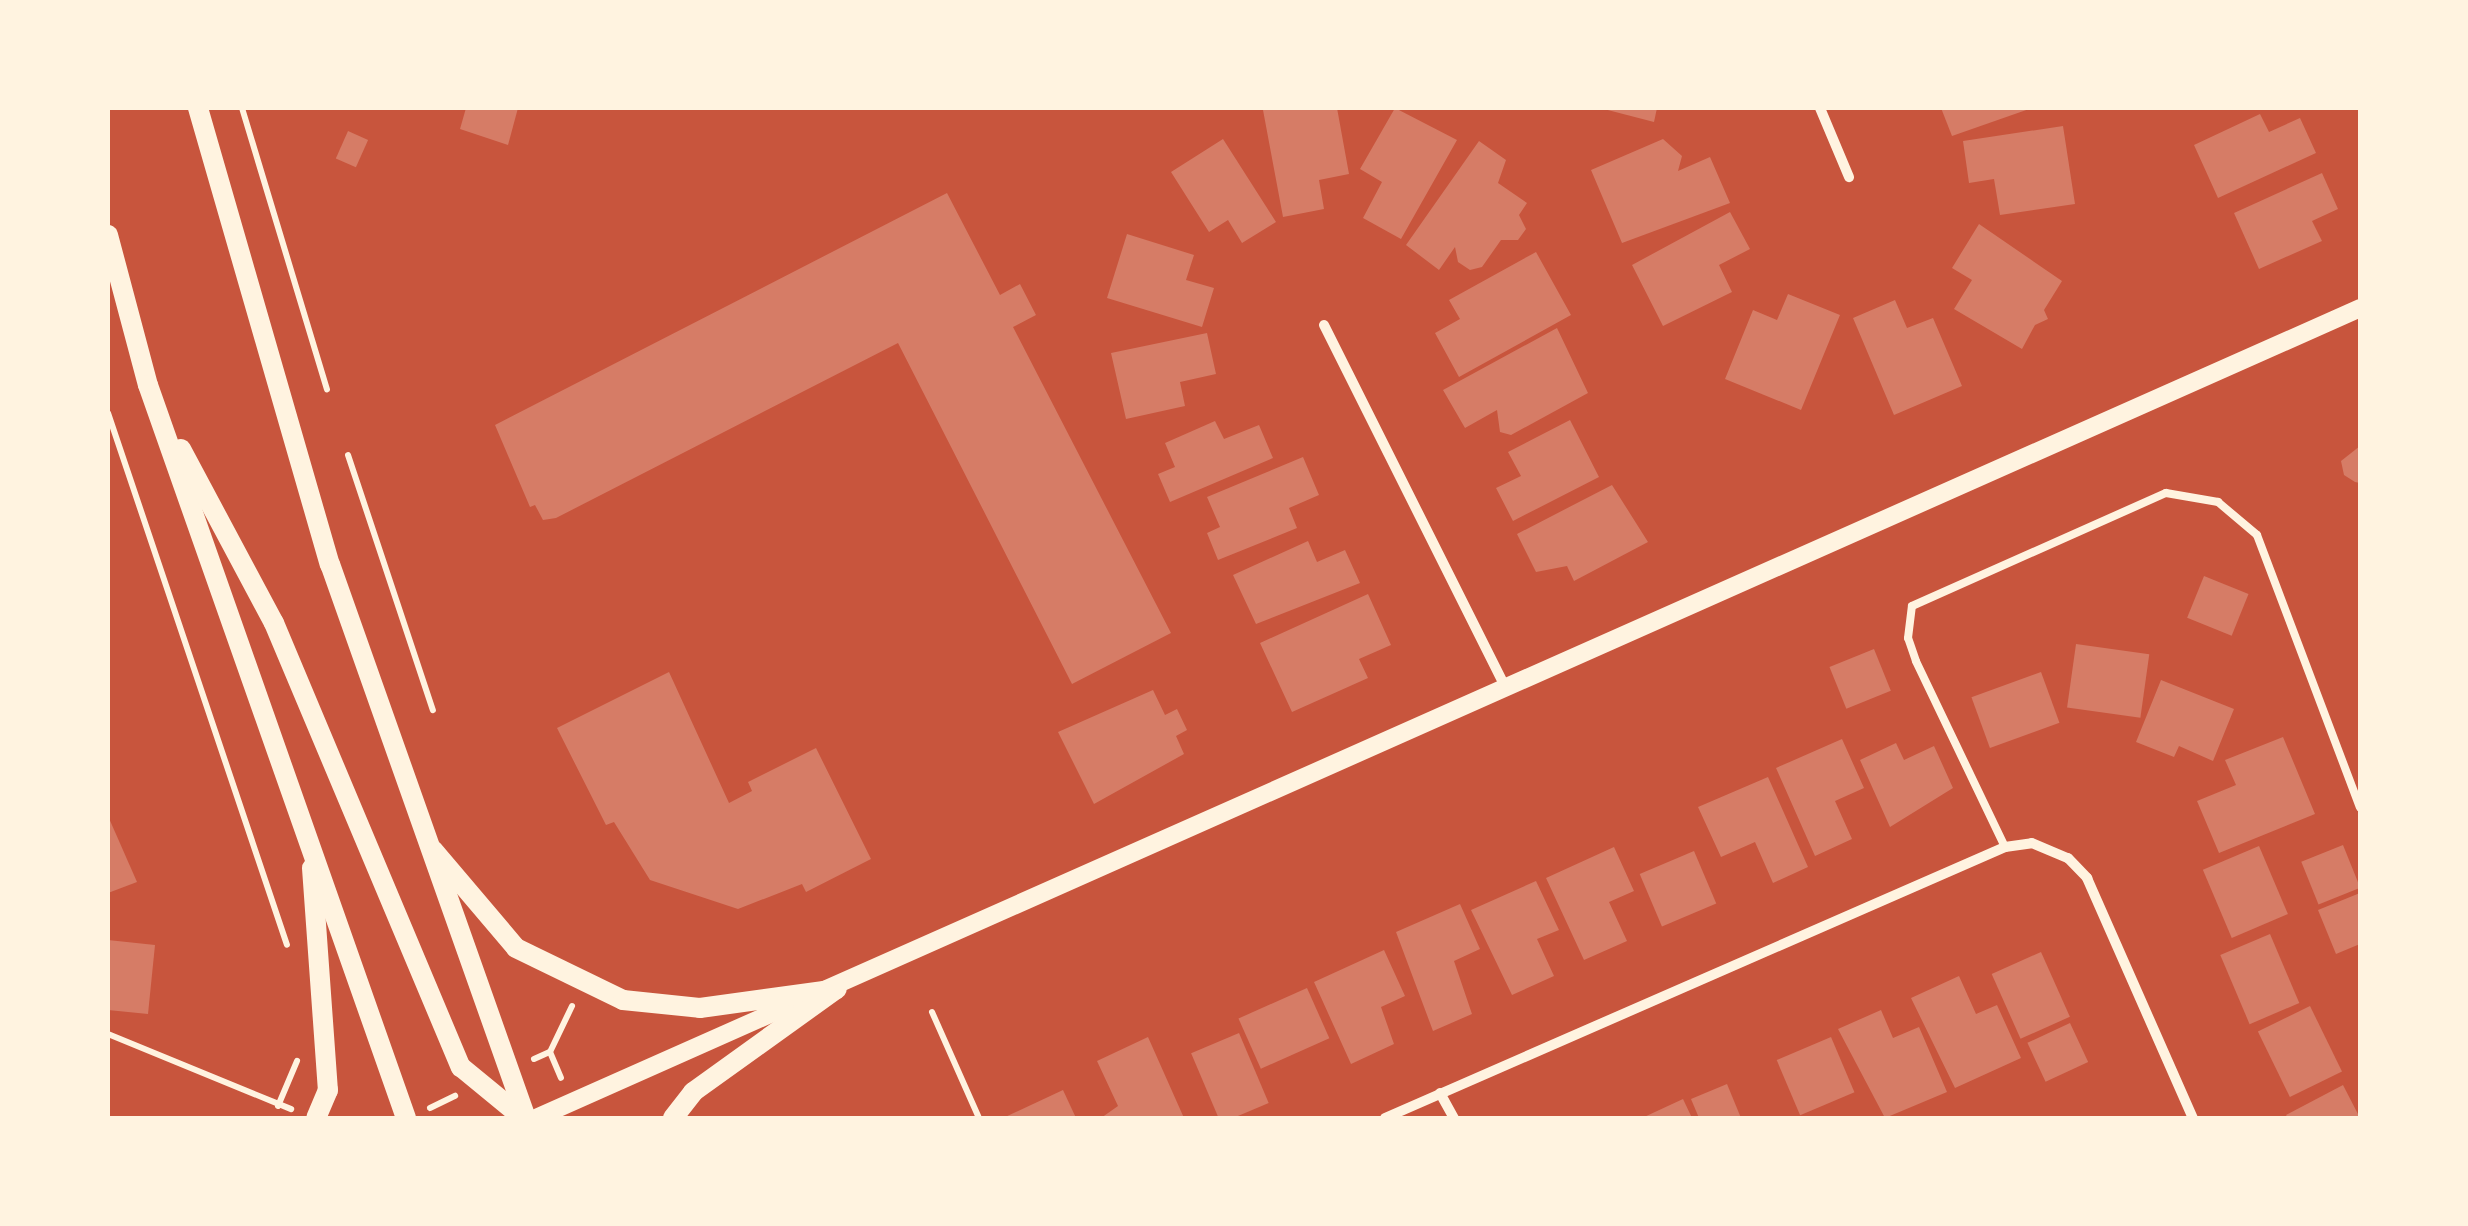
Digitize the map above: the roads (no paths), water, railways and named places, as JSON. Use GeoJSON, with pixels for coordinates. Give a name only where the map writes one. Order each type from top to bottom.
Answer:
{"type":"FeatureCollection","features":[{"type":"Feature","properties":{"kind":"main road"},"geometry":{"type":"LineString","coordinates":[[198,108],[295,452],[423,838],[524,1118]]}},
{"type":"Feature","properties":{"kind":"main road"},"geometry":{"type":"LineString","coordinates":[[108,235],[148,385],[406,1118]]}},
{"type":"Feature","properties":{"kind":"main road"},"geometry":{"type":"LineString","coordinates":[[148,385],[274,622],[461,1067],[524,1118]]}},
{"type":"Feature","properties":{"kind":"main road"},"geometry":{"type":"LineString","coordinates":[[308,831],[328,1090],[316,1118]]}},
{"type":"Feature","properties":{"kind":"main road"},"geometry":{"type":"LineString","coordinates":[[423,838],[516,948],[623,1000],[700,1008],[837,989]]}},
{"type":"Feature","properties":{"kind":"main road"},"geometry":{"type":"LineString","coordinates":[[673,1118],[694,1092],[837,989]]}},
{"type":"Feature","properties":{"kind":"street"},"geometry":{"type":"LineString","coordinates":[[1820,108],[1849,177]]}},
{"type":"Feature","properties":{"kind":"street"},"geometry":{"type":"LineString","coordinates":[[536,1118],[837,989],[2360,308]]}},
{"type":"Feature","properties":{"kind":"street"},"geometry":{"type":"LineString","coordinates":[[1324,325],[1506,688]]}},
{"type":"Feature","properties":{"kind":"street"},"geometry":{"type":"LineString","coordinates":[[1384,1118],[2005,847],[2051,847],[2087,878],[2104,908],[2193,1118]]}},
{"type":"Feature","properties":{"kind":"street"},"geometry":{"type":"LineString","coordinates":[[1440,1093],[1454,1118]]}},
{"type":"Feature","properties":{"kind":"lane"},"geometry":{"type":"LineString","coordinates":[[2005,847],[1916,661],[1908,638],[1912,606],[2166,493],[2218,502],[2257,535],[2360,808]]}}]}
